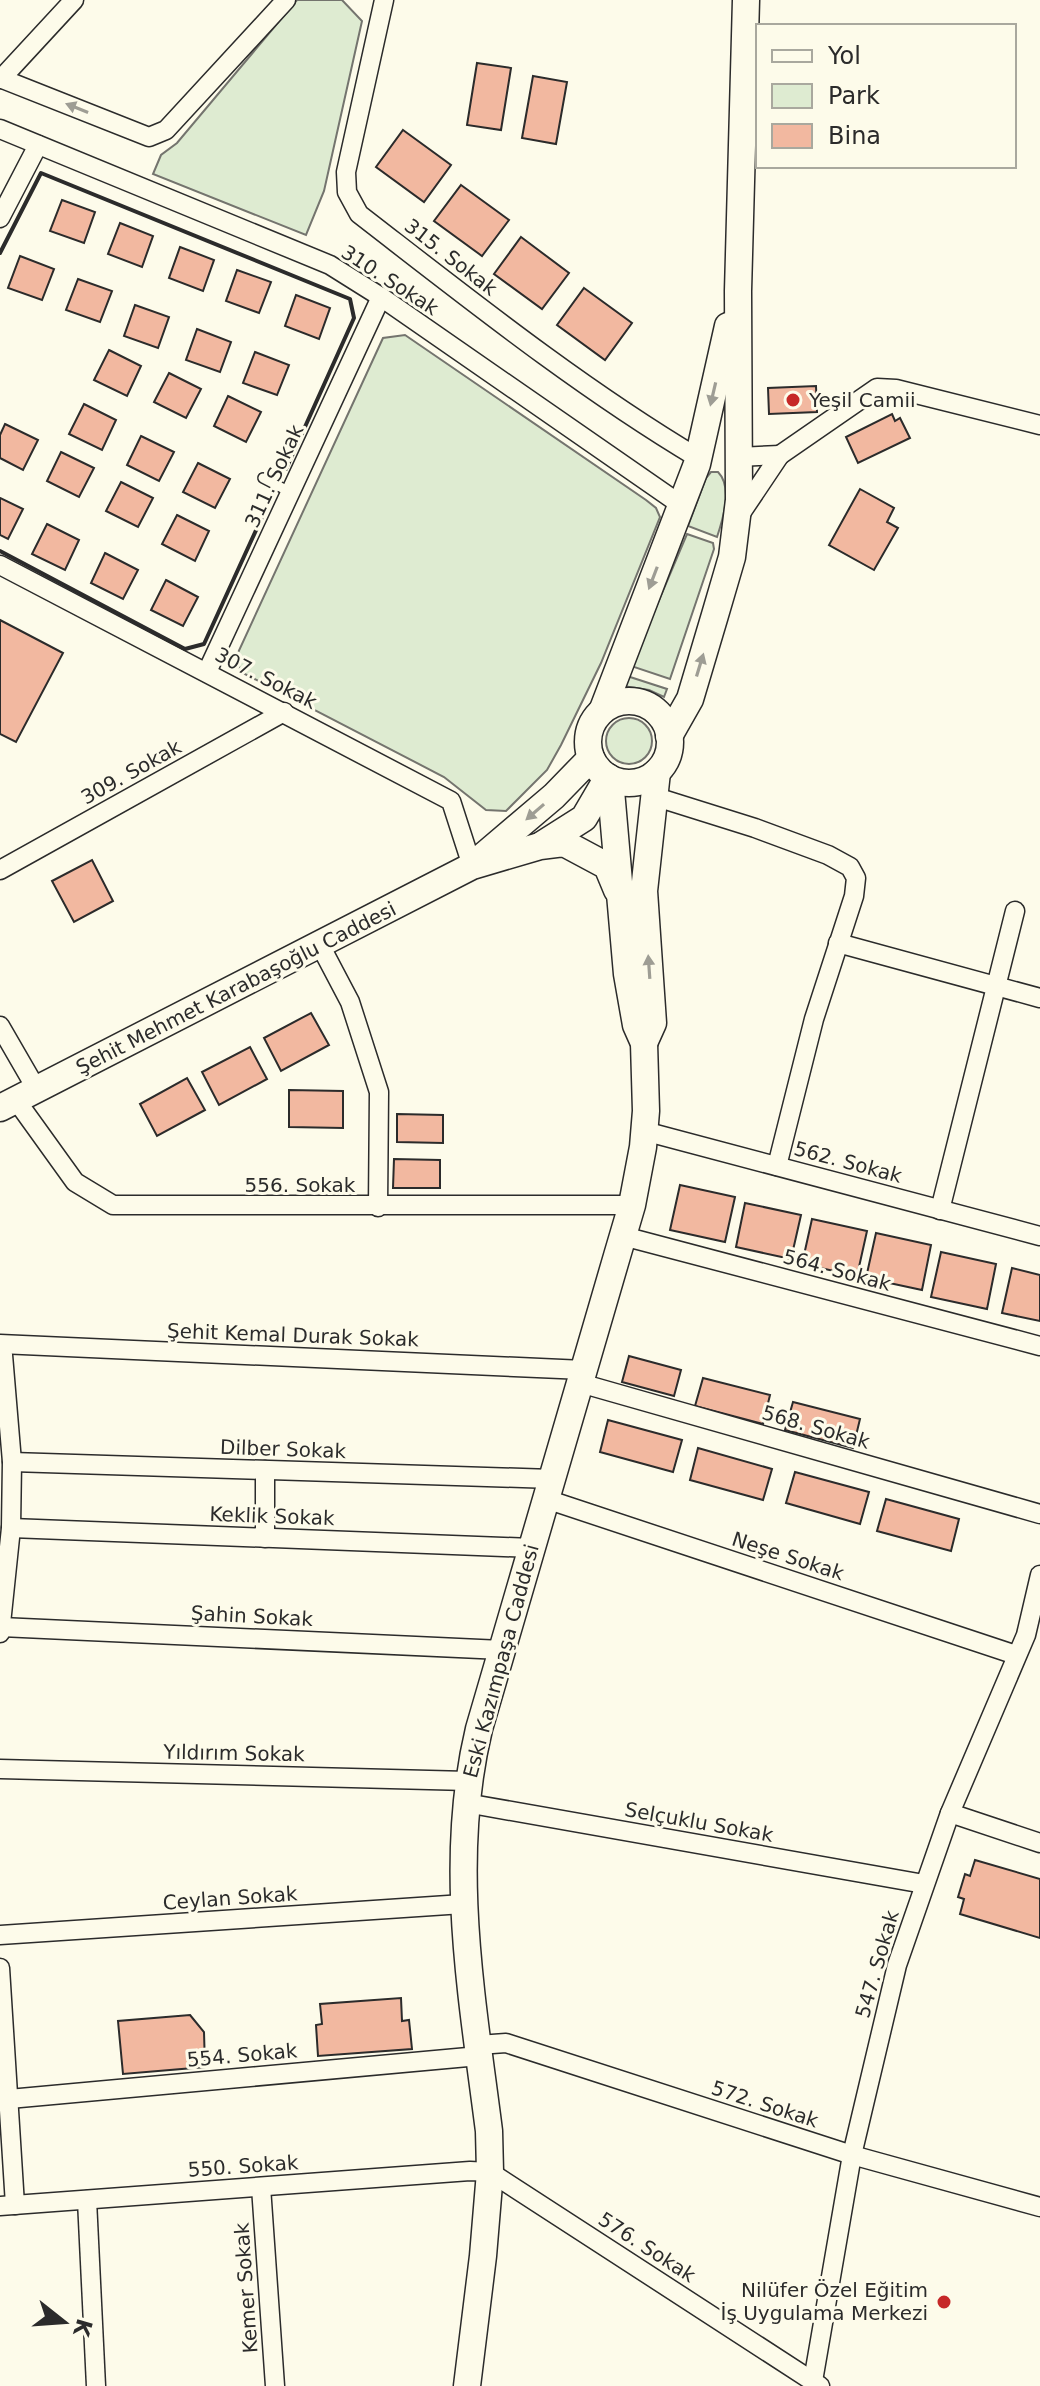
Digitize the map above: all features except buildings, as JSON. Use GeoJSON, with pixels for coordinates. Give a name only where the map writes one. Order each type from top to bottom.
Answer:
{"type":"FeatureCollection","features":[{"type":"Feature","properties":{"kind":"main road"},"geometry":{"type":"LineString","coordinates":[[738,291],[746,0]]}},
{"type":"Feature","properties":{"kind":"main road","name":"Eski Kazımpaşa Caddesi"},"geometry":{"type":"LineString","coordinates":[[467,2386],[490,2172],[489,2131],[463,1904],[467,1792],[479,1729],[632,1205],[644,1131],[644,1043],[636,1025],[627,974],[621,900],[603,771],[588,745],[589,732],[594,719],[603,709],[698,458],[738,291]]}},
{"type":"Feature","properties":{"kind":"main road","name":"Eski Kazımpaşa Caddesi"},"geometry":{"type":"LineString","coordinates":[[644,1043],[653,1023],[644,891],[653,796],[669,750],[669,736],[690,699],[732,557],[738,457],[738,291]]}},
{"type":"Feature","properties":{"kind":"main road"},"geometry":{"type":"LineString","coordinates":[[698,458],[738,457]]}},
{"type":"Feature","properties":{"kind":"main road"},"geometry":{"type":"LineString","coordinates":[[603,709],[623,701],[644,704],[661,717],[669,736]]}},
{"type":"Feature","properties":{"kind":"main road"},"geometry":{"type":"LineString","coordinates":[[540,846],[584,818],[603,771],[622,783],[647,779],[653,796]]}},
{"type":"Feature","properties":{"kind":"main road","name":"Şehit Mehmet Karabaşoğlu Caddesi"},"geometry":{"type":"LineString","coordinates":[[472,866],[554,796],[603,771]]}},
{"type":"Feature","properties":{"kind":"main road"},"geometry":{"type":"LineString","coordinates":[[540,846],[564,843],[592,856],[607,866],[621,900]]}},
{"type":"Feature","properties":{"kind":"main road","name":"Şehit Mehmet Karabaşoğlu Caddesi"},"geometry":{"type":"LineString","coordinates":[[18,1100],[472,866],[540,846]]}},
{"type":"Feature","properties":{"kind":"street"},"geometry":{"type":"LineString","coordinates":[[74,0],[1,78],[149,137],[166,130],[286,0]]}},
{"type":"Feature","properties":{"kind":"street","name":"315. Sokak"},"geometry":{"type":"LineString","coordinates":[[384,0],[346,172],[347,192],[359,214],[502,324],[650,430],[698,458]]}},
{"type":"Feature","properties":{"kind":"street","name":"310. Sokak"},"geometry":{"type":"LineString","coordinates":[[0,129],[330,265],[681,505]]}},
{"type":"Feature","properties":{"kind":"street"},"geometry":{"type":"LineString","coordinates":[[0,218],[38,145]]}},
{"type":"Feature","properties":{"kind":"street","name":"311. Sokak"},"geometry":{"type":"LineString","coordinates":[[207,672],[381,297]]}},
{"type":"Feature","properties":{"kind":"street"},"geometry":{"type":"LineString","coordinates":[[736,521],[780,455],[877,388],[896,389],[1040,425]]}},
{"type":"Feature","properties":{"kind":"street"},"geometry":{"type":"LineString","coordinates":[[738,457],[780,455]]}},
{"type":"Feature","properties":{"kind":"street","name":"307. Sokak"},"geometry":{"type":"LineString","coordinates":[[0,565],[451,801],[472,866]]}},
{"type":"Feature","properties":{"kind":"street","name":"309. Sokak"},"geometry":{"type":"LineString","coordinates":[[0,870],[284,712]]}},
{"type":"Feature","properties":{"kind":"street"},"geometry":{"type":"LineString","coordinates":[[653,796],[828,855],[850,867],[856,878],[854,896],[814,1019],[777,1166]]}},
{"type":"Feature","properties":{"kind":"street"},"geometry":{"type":"LineString","coordinates":[[940,1210],[1015,911]]}},
{"type":"Feature","properties":{"kind":"street"},"geometry":{"type":"LineString","coordinates":[[838,943],[1040,998]]}},
{"type":"Feature","properties":{"kind":"street"},"geometry":{"type":"LineString","coordinates":[[320,945],[350,1002],[379,1092],[378,1207]]}},
{"type":"Feature","properties":{"kind":"street","name":"556. Sokak"},"geometry":{"type":"LineString","coordinates":[[0,1026],[18,1100],[75,1182],[113,1205],[632,1205]]}},
{"type":"Feature","properties":{"kind":"street","name":"562. Sokak"},"geometry":{"type":"LineString","coordinates":[[644,1131],[1040,1236]]}},
{"type":"Feature","properties":{"kind":"street","name":"564. Sokak"},"geometry":{"type":"LineString","coordinates":[[623,1236],[1040,1346]]}},
{"type":"Feature","properties":{"kind":"street"},"geometry":{"type":"LineString","coordinates":[[0,1347],[12,1462],[5,1493],[11,1528],[0,1633]]}},
{"type":"Feature","properties":{"kind":"street","name":"Şehit Kemal Durak Sokak"},"geometry":{"type":"LineString","coordinates":[[0,1347],[582,1376]]}},
{"type":"Feature","properties":{"kind":"street","name":"568. Sokak"},"geometry":{"type":"LineString","coordinates":[[582,1376],[1040,1514]]}},
{"type":"Feature","properties":{"kind":"street","name":"Dilber Sokak"},"geometry":{"type":"LineString","coordinates":[[12,1462],[265,1470],[549,1489]]}},
{"type":"Feature","properties":{"kind":"street"},"geometry":{"type":"LineString","coordinates":[[265,1470],[265,1538]]}},
{"type":"Feature","properties":{"kind":"street","name":"Neşe Sokak"},"geometry":{"type":"LineString","coordinates":[[549,1489],[1016,1655]]}},
{"type":"Feature","properties":{"kind":"street","name":"Keklik Sokak"},"geometry":{"type":"LineString","coordinates":[[11,1528],[532,1548]]}},
{"type":"Feature","properties":{"kind":"street","name":"547. Sokak"},"geometry":{"type":"LineString","coordinates":[[817,2384],[852,2155],[897,1965],[950,1813],[1016,1655],[1033,1637],[1040,1575]]}},
{"type":"Feature","properties":{"kind":"street","name":"Şahin Sokak"},"geometry":{"type":"LineString","coordinates":[[1,1627],[502,1650]]}},
{"type":"Feature","properties":{"kind":"street","name":"Yıldırım Sokak"},"geometry":{"type":"LineString","coordinates":[[0,1769],[467,1792]]}},
{"type":"Feature","properties":{"kind":"street","name":"Selçuklu Sokak"},"geometry":{"type":"LineString","coordinates":[[467,1792],[924,1884]]}},
{"type":"Feature","properties":{"kind":"street"},"geometry":{"type":"LineString","coordinates":[[950,1813],[1040,1843]]}},
{"type":"Feature","properties":{"kind":"street","name":"Ceylan Sokak"},"geometry":{"type":"LineString","coordinates":[[0,1935],[463,1904]]}},
{"type":"Feature","properties":{"kind":"street"},"geometry":{"type":"LineString","coordinates":[[0,1968],[9,2099],[7,2206]]}},
{"type":"Feature","properties":{"kind":"street","name":"572. Sokak"},"geometry":{"type":"LineString","coordinates":[[479,2051],[506,2043],[852,2155],[1040,2207]]}},
{"type":"Feature","properties":{"kind":"street","name":"554. Sokak"},"geometry":{"type":"LineString","coordinates":[[9,2099],[479,2051]]}},
{"type":"Feature","properties":{"kind":"street","name":"550. Sokak"},"geometry":{"type":"LineString","coordinates":[[7,2206],[470,2171],[490,2172]]}},
{"type":"Feature","properties":{"kind":"street","name":"576. Sokak"},"geometry":{"type":"LineString","coordinates":[[490,2172],[817,2384]]}},
{"type":"Feature","properties":{"kind":"street","name":"Kemer Sokak"},"geometry":{"type":"LineString","coordinates":[[261,2187],[275,2386]]}},
{"type":"Feature","properties":{"kind":"street"},"geometry":{"type":"LineString","coordinates":[[87,2200],[96,2386]]}},
{"type":"Feature","properties":{"kind":"lane"},"geometry":{"type":"LineString","coordinates":[[263,478],[290,492]]}},
{"type":"Feature","properties":{"kind":"green space"},"geometry":{"type":"Polygon","coordinates":[[[297,0],[342,0],[362,21],[324,191],[306,235],[153,174],[161,155],[177,143],[297,0]]]}},
{"type":"Feature","properties":{"kind":"green space"},"geometry":{"type":"Polygon","coordinates":[[[405,335],[646,500],[656,508],[660,517],[601,663],[561,745],[547,770],[506,811],[486,810],[444,777],[241,672],[236,657],[383,338],[405,335]]]}},
{"type":"Feature","properties":{"kind":"green space"},"geometry":{"type":"Polygon","coordinates":[[[711,472],[718,472],[723,478],[726,494],[717,537],[688,526],[711,472]]]}},
{"type":"Feature","properties":{"kind":"green space"},"geometry":{"type":"Polygon","coordinates":[[[687,534],[713,543],[714,549],[670,679],[631,666],[687,534]]]}},
{"type":"Feature","properties":{"kind":"green space"},"geometry":{"type":"Polygon","coordinates":[[[627,676],[667,689],[664,697],[649,690],[623,686],[627,676]]]}},
{"type":"Feature","properties":{"kind":"green space"},"geometry":{"type":"Polygon","coordinates":[[[629,718],[645,725],[652,741],[645,757],[629,764],[613,757],[606,741],[613,725],[629,718]]]}},
{"type":"Feature","properties":{"kind":"wall"},"geometry":{"type":"LineString","coordinates":[[0,253],[41,173],[350,299],[354,318],[286,469]]}},
{"type":"Feature","properties":{"kind":"wall"},"geometry":{"type":"LineString","coordinates":[[0,551],[185,649],[204,644],[268,504]]}},
{"type":"Feature","properties":{"kind":"place","name":"Yeşil Camii"},"geometry":{"type":"Point","coordinates":[793,400]}},
{"type":"Feature","properties":{"kind":"place","name":"Nilüfer Özel Eğitim İş Uygulama Merkezi"},"geometry":{"type":"Point","coordinates":[944,2302]}}]}
